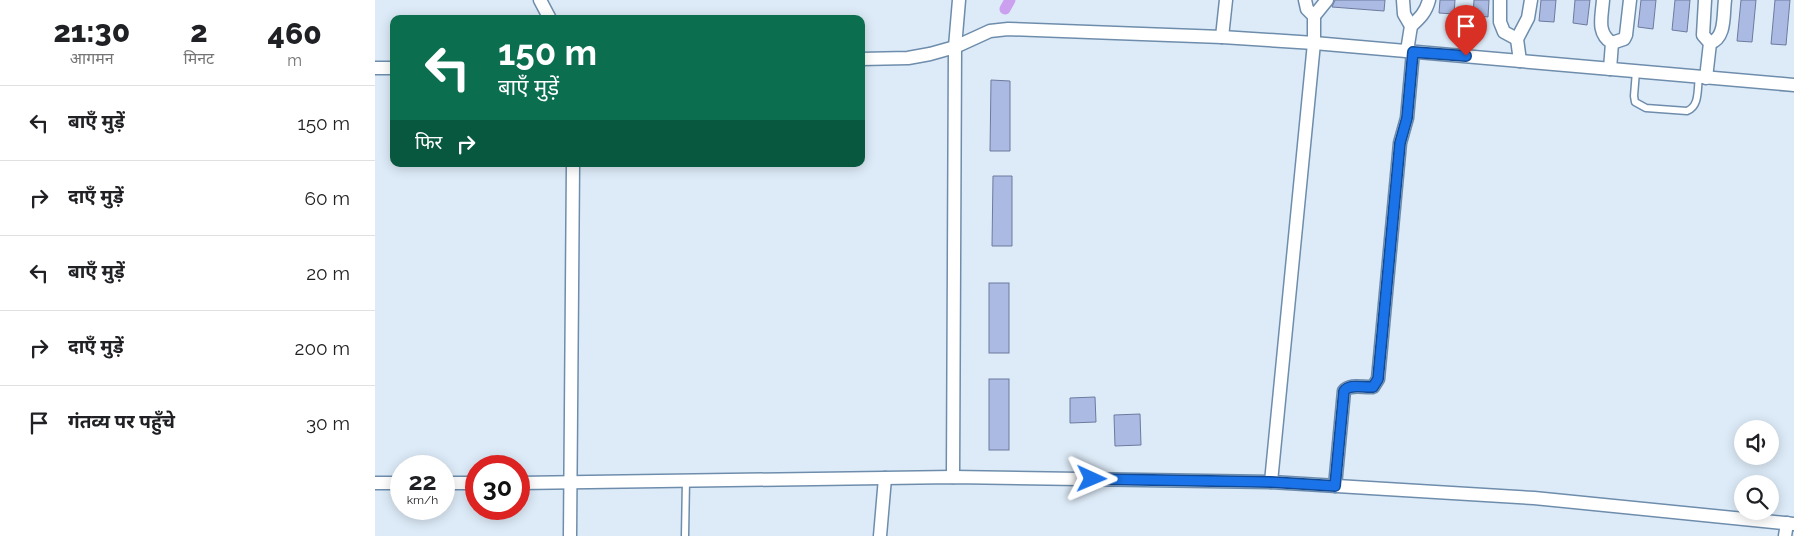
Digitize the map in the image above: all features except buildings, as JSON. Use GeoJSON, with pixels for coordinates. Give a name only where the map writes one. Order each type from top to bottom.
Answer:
{"type":"FeatureCollection","features":[{"type":"Feature","properties":{"kind":"street"},"geometry":{"type":"LineString","coordinates":[[540,0],[548,15]]}},
{"type":"Feature","properties":{"kind":"street"},"geometry":{"type":"LineString","coordinates":[[953,477],[955,47],[959,0]]}},
{"type":"Feature","properties":{"kind":"street"},"geometry":{"type":"LineString","coordinates":[[1222,37],[1226,0]]}},
{"type":"Feature","properties":{"kind":"street"},"geometry":{"type":"LineString","coordinates":[[1305,0],[1307,9],[1314,16]]}},
{"type":"Feature","properties":{"kind":"street"},"geometry":{"type":"LineString","coordinates":[[1271,482],[1314,43],[1314,16],[1327,0]]}},
{"type":"Feature","properties":{"kind":"street"},"geometry":{"type":"LineString","coordinates":[[1335,486],[1344,391],[1350,386],[1373,387],[1378,379],[1400,143],[1407,118],[1411,26],[1404,14],[1403,0]]}},
{"type":"Feature","properties":{"kind":"street"},"geometry":{"type":"LineString","coordinates":[[1411,26],[1427,9],[1429,0]]}},
{"type":"Feature","properties":{"kind":"street"},"geometry":{"type":"LineString","coordinates":[[1500,0],[1501,22],[1504,32],[1517,39]]}},
{"type":"Feature","properties":{"kind":"street"},"geometry":{"type":"LineString","coordinates":[[1520,61],[1517,39],[1528,18],[1531,0]]}},
{"type":"Feature","properties":{"kind":"street"},"geometry":{"type":"LineString","coordinates":[[1603,0],[1602,32],[1604,37],[1613,43]]}},
{"type":"Feature","properties":{"kind":"street"},"geometry":{"type":"LineString","coordinates":[[1613,43],[1624,39],[1627,35],[1630,0]]}},
{"type":"Feature","properties":{"kind":"street"},"geometry":{"type":"LineString","coordinates":[[1702,77],[1709,43],[1703,35],[1705,0]]}},
{"type":"Feature","properties":{"kind":"street"},"geometry":{"type":"LineString","coordinates":[[1709,43],[1715,42],[1720,35],[1725,0]]}},
{"type":"Feature","properties":{"kind":"street"},"geometry":{"type":"LineString","coordinates":[[865,59],[908,58],[930,54],[955,47],[991,31],[1008,29],[1222,37],[1314,43],[1794,86]]}},
{"type":"Feature","properties":{"kind":"street"},"geometry":{"type":"LineString","coordinates":[[1610,69],[1613,43]]}},
{"type":"Feature","properties":{"kind":"street"},"geometry":{"type":"LineString","coordinates":[[375,68],[390,68]]}},
{"type":"Feature","properties":{"kind":"street"},"geometry":{"type":"LineString","coordinates":[[570,536],[573,167]]}},
{"type":"Feature","properties":{"kind":"street"},"geometry":{"type":"LineString","coordinates":[[530,483],[953,477],[1271,482],[1535,498],[1790,523],[1785,536]]}},
{"type":"Feature","properties":{"kind":"street"},"geometry":{"type":"LineString","coordinates":[[880,536],[885,478]]}},
{"type":"Feature","properties":{"kind":"street"},"geometry":{"type":"LineString","coordinates":[[375,483],[390,483]]}},
{"type":"Feature","properties":{"kind":"lane"},"geometry":{"type":"LineString","coordinates":[[1636,71],[1635,102],[1646,108],[1687,110],[1693,108],[1702,77]]}},
{"type":"Feature","properties":{"kind":"lane"},"geometry":{"type":"LineString","coordinates":[[685,536],[686,480]]}},
{"type":"Feature","properties":{"kind":"waterway"},"geometry":{"type":"LineString","coordinates":[[1005,9],[1010,0]]}},
{"type":"Feature","properties":{"kind":"route"},"geometry":{"type":"LineString","coordinates":[[1092,479],[1271,482],[1335,486],[1344,391],[1350,386],[1373,387],[1378,379],[1400,143],[1407,118],[1413,52],[1466,56]]}}]}
